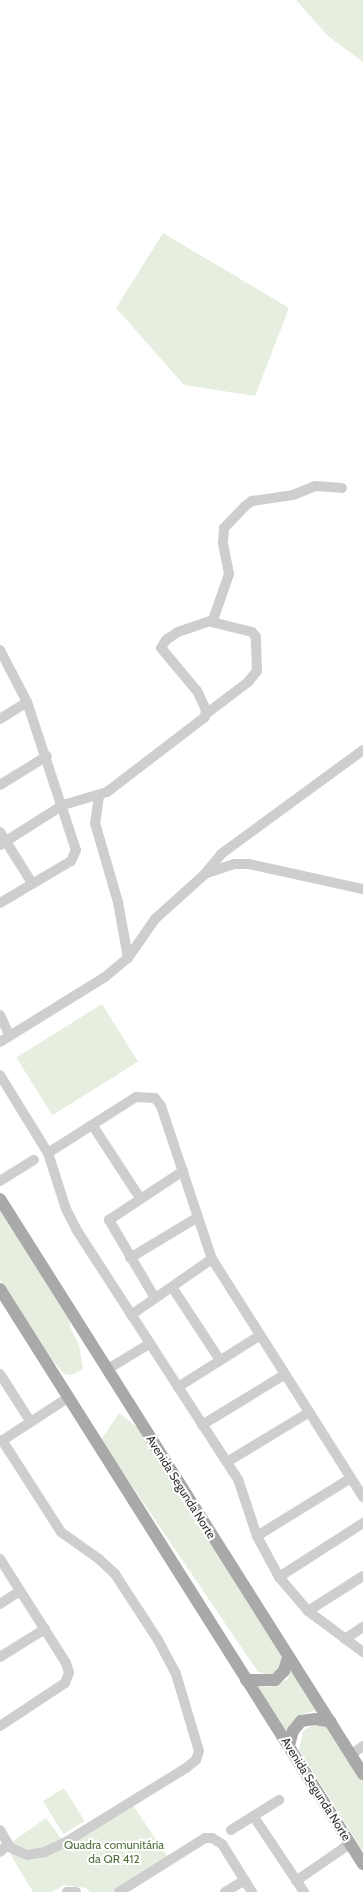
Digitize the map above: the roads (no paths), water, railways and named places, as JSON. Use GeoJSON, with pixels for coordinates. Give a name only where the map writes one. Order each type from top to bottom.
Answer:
{"type":"FeatureCollection","features":[{"type":"Feature","properties":{"kind":"main road","name":"Avenida Segunda Norte"},"geometry":{"type":"LineString","coordinates":[[0,1199],[363,1774]]}},
{"type":"Feature","properties":{"kind":"main road","name":"Avenida Segunda Norte"},"geometry":{"type":"LineString","coordinates":[[0,1289],[363,1864]]}},
{"type":"Feature","properties":{"kind":"main road"},"geometry":{"type":"LineString","coordinates":[[246,1680],[275,1680],[284,1671],[288,1656]]}},
{"type":"Feature","properties":{"kind":"main road"},"geometry":{"type":"LineString","coordinates":[[289,1745],[293,1731],[301,1722],[316,1719],[331,1722]]}},
{"type":"Feature","properties":{"kind":"street"},"geometry":{"type":"LineString","coordinates":[[212,622],[225,590],[229,574],[223,532],[228,522],[252,501],[293,495],[315,486],[342,488]]}},
{"type":"Feature","properties":{"kind":"street"},"geometry":{"type":"LineString","coordinates":[[3,843],[63,805],[99,796],[122,782],[248,682],[257,671],[256,636],[248,629],[212,622],[178,632],[166,640],[161,648],[198,691],[206,714]]}},
{"type":"Feature","properties":{"kind":"street"},"geometry":{"type":"LineString","coordinates":[[0,651],[27,702],[47,756],[76,850],[71,860],[0,903]]}},
{"type":"Feature","properties":{"kind":"street"},"geometry":{"type":"LineString","coordinates":[[0,719],[27,702]]}},
{"type":"Feature","properties":{"kind":"street"},"geometry":{"type":"LineString","coordinates":[[0,1042],[105,978],[128,958],[155,919],[205,874],[221,854],[363,750]]}},
{"type":"Feature","properties":{"kind":"street"},"geometry":{"type":"LineString","coordinates":[[0,785],[47,756]]}},
{"type":"Feature","properties":{"kind":"street"},"geometry":{"type":"LineString","coordinates":[[99,796],[95,823],[118,902],[128,958]]}},
{"type":"Feature","properties":{"kind":"street"},"geometry":{"type":"LineString","coordinates":[[0,832],[3,843],[32,883]]}},
{"type":"Feature","properties":{"kind":"street"},"geometry":{"type":"LineString","coordinates":[[205,874],[234,864],[249,864],[363,889]]}},
{"type":"Feature","properties":{"kind":"street"},"geometry":{"type":"LineString","coordinates":[[0,1015],[10,1036]]}},
{"type":"Feature","properties":{"kind":"street"},"geometry":{"type":"LineString","coordinates":[[0,1075],[48,1153],[70,1219],[149,1344],[227,1462],[244,1492],[257,1536],[279,1577],[308,1611],[363,1652]]}},
{"type":"Feature","properties":{"kind":"street"},"geometry":{"type":"LineString","coordinates":[[48,1153],[93,1126],[136,1097],[155,1098],[161,1106],[212,1259],[259,1336],[363,1497]]}},
{"type":"Feature","properties":{"kind":"street"},"geometry":{"type":"LineString","coordinates":[[93,1126],[140,1198]]}},
{"type":"Feature","properties":{"kind":"street"},"geometry":{"type":"LineString","coordinates":[[0,1181],[34,1160]]}},
{"type":"Feature","properties":{"kind":"street"},"geometry":{"type":"LineString","coordinates":[[155,1298],[130,1258],[109,1220],[140,1198],[183,1171]]}},
{"type":"Feature","properties":{"kind":"street"},"geometry":{"type":"LineString","coordinates":[[130,1258],[198,1217]]}},
{"type":"Feature","properties":{"kind":"street"},"geometry":{"type":"LineString","coordinates":[[131,1315],[212,1259]]}},
{"type":"Feature","properties":{"kind":"street"},"geometry":{"type":"LineString","coordinates":[[172,1287],[220,1360]]}},
{"type":"Feature","properties":{"kind":"street"},"geometry":{"type":"LineString","coordinates":[[178,1387],[259,1336]]}},
{"type":"Feature","properties":{"kind":"street"},"geometry":{"type":"LineString","coordinates":[[108,1369],[149,1344]]}},
{"type":"Feature","properties":{"kind":"street"},"geometry":{"type":"LineString","coordinates":[[0,1374],[30,1421]]}},
{"type":"Feature","properties":{"kind":"street"},"geometry":{"type":"LineString","coordinates":[[202,1425],[284,1375]]}},
{"type":"Feature","properties":{"kind":"street"},"geometry":{"type":"LineString","coordinates":[[0,1830],[4,1849],[27,1855],[45,1852],[64,1843],[186,1768],[196,1760],[199,1751],[176,1674],[158,1640],[115,1574],[98,1559],[61,1532],[1,1441],[69,1397]]}},
{"type":"Feature","properties":{"kind":"street"},"geometry":{"type":"LineString","coordinates":[[227,1462],[308,1413]]}},
{"type":"Feature","properties":{"kind":"street"},"geometry":{"type":"LineString","coordinates":[[257,1536],[351,1478]]}},
{"type":"Feature","properties":{"kind":"street"},"geometry":{"type":"LineString","coordinates":[[279,1577],[363,1524]]}},
{"type":"Feature","properties":{"kind":"street"},"geometry":{"type":"LineString","coordinates":[[0,1559],[69,1669],[68,1679],[0,1726]]}},
{"type":"Feature","properties":{"kind":"street"},"geometry":{"type":"LineString","coordinates":[[308,1611],[363,1576]]}},
{"type":"Feature","properties":{"kind":"street"},"geometry":{"type":"LineString","coordinates":[[0,1604],[20,1591]]}},
{"type":"Feature","properties":{"kind":"street"},"geometry":{"type":"LineString","coordinates":[[344,1639],[363,1628]]}},
{"type":"Feature","properties":{"kind":"street"},"geometry":{"type":"LineString","coordinates":[[0,1656],[45,1629]]}},
{"type":"Feature","properties":{"kind":"street"},"geometry":{"type":"LineString","coordinates":[[351,1755],[363,1746]]}},
{"type":"Feature","properties":{"kind":"street"},"geometry":{"type":"LineString","coordinates":[[231,1830],[279,1800]]}},
{"type":"Feature","properties":{"kind":"street"},"geometry":{"type":"LineString","coordinates":[[254,1817],[304,1892]]}},
{"type":"Feature","properties":{"kind":"street"},"geometry":{"type":"LineString","coordinates":[[119,1892],[205,1838],[212,1838],[222,1844],[252,1892]]}},
{"type":"Feature","properties":{"kind":"street"},"geometry":{"type":"LineString","coordinates":[[296,1881],[351,1843]]}},
{"type":"Feature","properties":{"kind":"street"},"geometry":{"type":"LineString","coordinates":[[225,1892],[245,1880]]}},
{"type":"Feature","properties":{"kind":"street"},"geometry":{"type":"LineString","coordinates":[[67,1892],[76,1892]]}},
{"type":"Feature","properties":{"kind":"park label","name":"Quadra comunitária da QR 412"},"geometry":{"type":"Point","coordinates":[114,1852]}}]}
